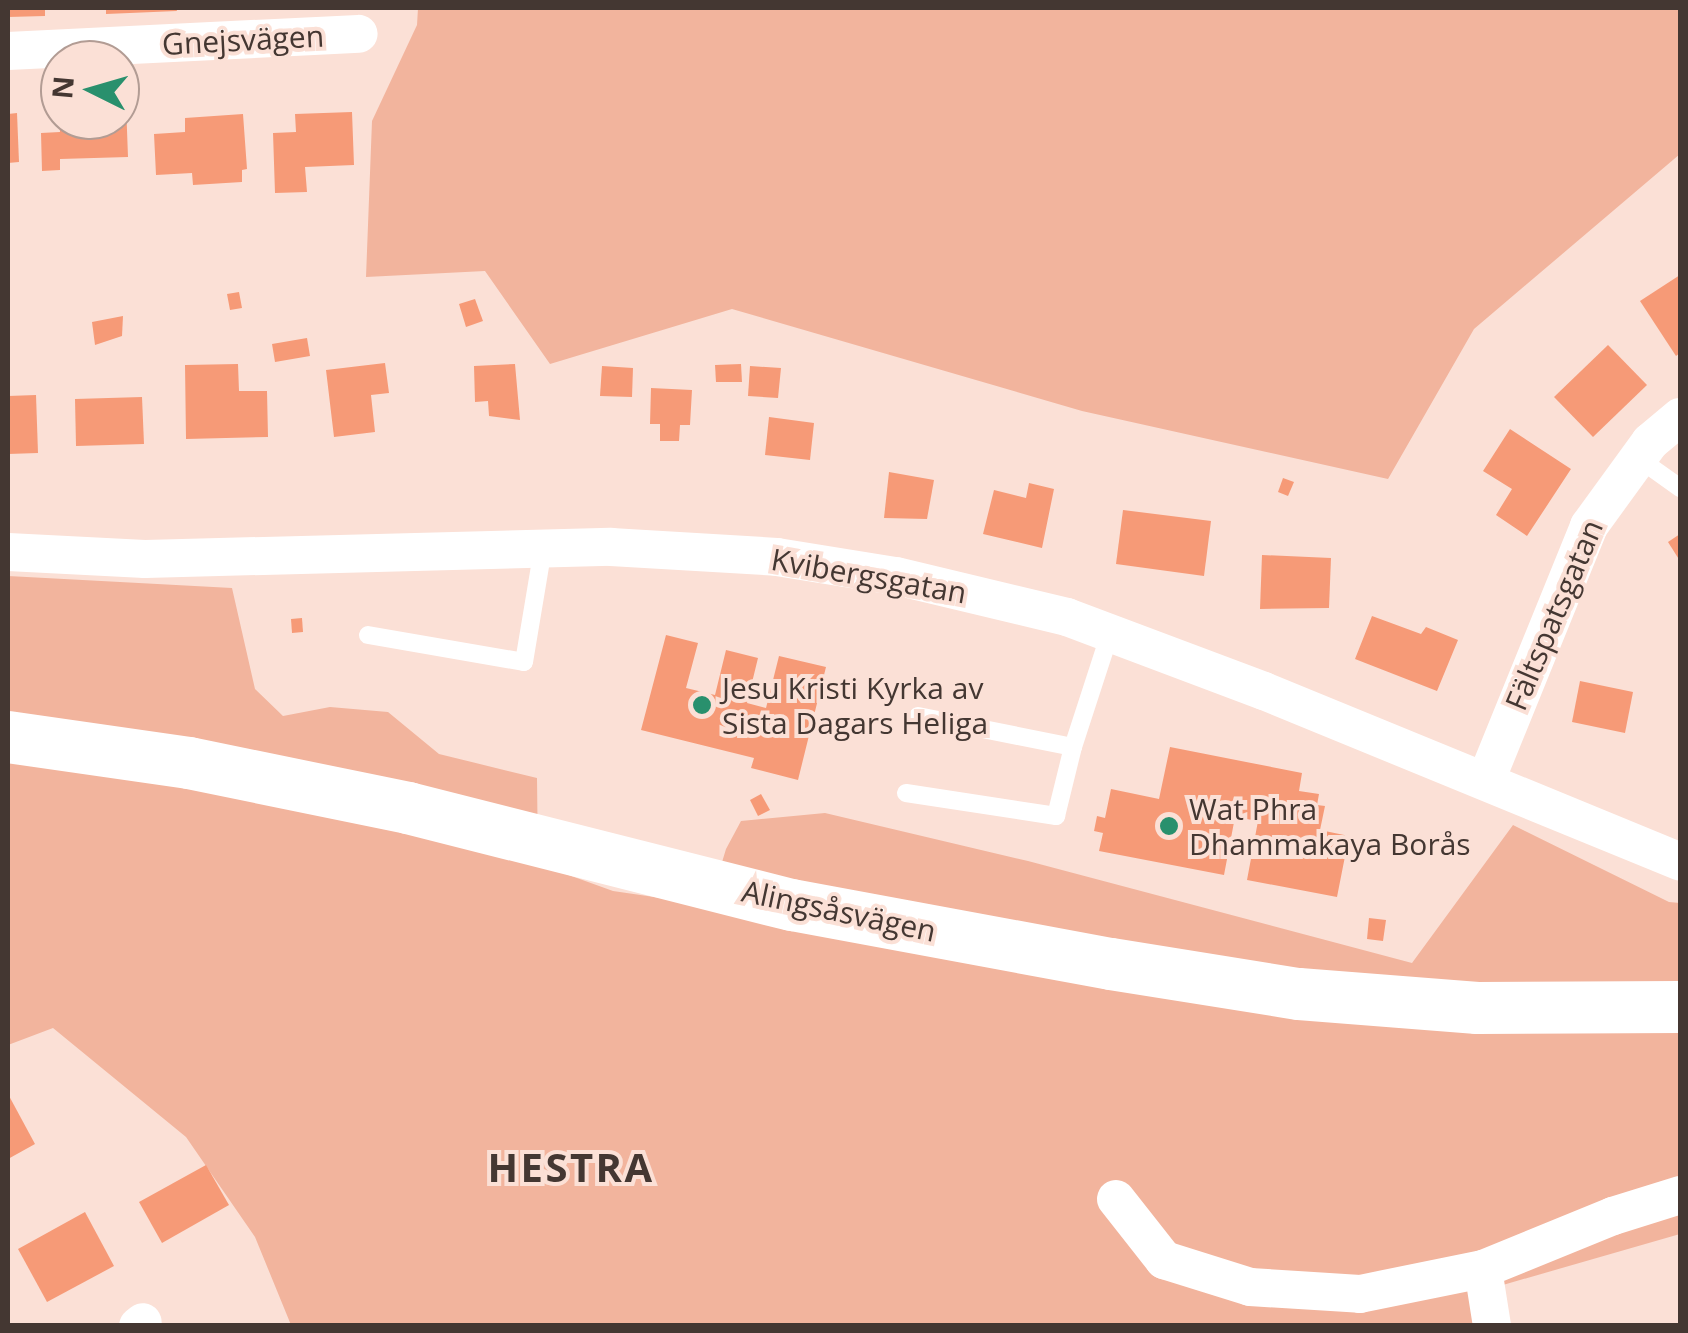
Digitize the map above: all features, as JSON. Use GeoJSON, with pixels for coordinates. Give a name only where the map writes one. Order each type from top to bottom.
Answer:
{"type":"FeatureCollection","features":[{"type":"Feature","properties":{"kind":"main road","name":"Alingsåsvägen"},"geometry":{"type":"LineString","coordinates":[[8,737],[189,762],[408,808],[792,905],[1110,964],[1299,994],[1477,1008],[1680,1007]]}},
{"type":"Feature","properties":{"kind":"street","name":"Gnejsvägen"},"geometry":{"type":"LineString","coordinates":[[8,51],[359,34]]}},
{"type":"Feature","properties":{"kind":"street","name":"Fältspatsgatan"},"geometry":{"type":"LineString","coordinates":[[1486,780],[1589,526],[1638,458],[1680,417]]}},
{"type":"Feature","properties":{"kind":"street","name":"Kvibergsgatan"},"geometry":{"type":"LineString","coordinates":[[8,552],[145,559],[611,546],[777,557],[896,576],[1067,617],[1486,780],[1680,862]]}},
{"type":"Feature","properties":{"kind":"street"},"geometry":{"type":"LineString","coordinates":[[1116,1199],[1164,1260],[1250,1287],[1360,1294],[1482,1269],[1612,1216],[1680,1195]]}},
{"type":"Feature","properties":{"kind":"street"},"geometry":{"type":"LineString","coordinates":[[1482,1269],[1492,1326]]}},
{"type":"Feature","properties":{"kind":"lane"},"geometry":{"type":"LineString","coordinates":[[1638,458],[1680,488]]}},
{"type":"Feature","properties":{"kind":"lane"},"geometry":{"type":"LineString","coordinates":[[368,635],[524,662],[543,548]]}},
{"type":"Feature","properties":{"kind":"lane"},"geometry":{"type":"LineString","coordinates":[[906,793],[1056,816],[1073,747],[1110,633]]}},
{"type":"Feature","properties":{"kind":"lane"},"geometry":{"type":"LineString","coordinates":[[918,716],[1073,747]]}},
{"type":"Feature","properties":{"kind":"shaded area"},"geometry":{"type":"Polygon","coordinates":[[[418,8],[1680,8],[1680,154],[1474,329],[1388,479],[1082,411],[732,309],[550,364],[485,271],[366,277],[372,121],[417,25],[418,8]]]}},
{"type":"Feature","properties":{"kind":"shaded area"},"geometry":{"type":"Polygon","coordinates":[[[8,576],[232,588],[255,689],[283,716],[330,707],[388,712],[439,754],[537,778],[538,864],[613,891],[709,905],[726,849],[741,821],[825,813],[1028,861],[1412,963],[1513,825],[1669,902],[1680,903],[1680,1234],[1496,1287],[1502,1325],[291,1325],[255,1237],[186,1137],[53,1028],[8,1045],[8,576]]]}},
{"type":"Feature","properties":{"kind":"building"},"geometry":{"type":"Polygon","coordinates":[[[8,8],[45,8],[45,16],[8,17],[8,8]]]}},
{"type":"Feature","properties":{"kind":"building"},"geometry":{"type":"Polygon","coordinates":[[[106,8],[176,8],[177,11],[106,14],[106,8]]]}},
{"type":"Feature","properties":{"kind":"building"},"geometry":{"type":"Polygon","coordinates":[[[352,112],[354,165],[305,167],[307,192],[275,193],[273,133],[296,132],[295,114],[352,112]]]}},
{"type":"Feature","properties":{"kind":"building"},"geometry":{"type":"Polygon","coordinates":[[[17,113],[19,162],[8,163],[8,114],[17,113]]]}},
{"type":"Feature","properties":{"kind":"building"},"geometry":{"type":"Polygon","coordinates":[[[243,114],[247,169],[242,170],[242,182],[193,185],[192,173],[156,175],[154,134],[185,132],[185,118],[243,114]]]}},
{"type":"Feature","properties":{"kind":"building"},"geometry":{"type":"Polygon","coordinates":[[[41,140],[127,140],[128,157],[60,159],[60,170],[42,171],[41,140]]]}},
{"type":"Feature","properties":{"kind":"building"},"geometry":{"type":"Polygon","coordinates":[[[1680,275],[1680,353],[1676,356],[1640,301],[1680,275]]]}},
{"type":"Feature","properties":{"kind":"building"},"geometry":{"type":"Polygon","coordinates":[[[239,292],[242,308],[230,310],[227,294],[239,292]]]}},
{"type":"Feature","properties":{"kind":"building"},"geometry":{"type":"Polygon","coordinates":[[[475,299],[483,321],[466,327],[459,304],[475,299]]]}},
{"type":"Feature","properties":{"kind":"building"},"geometry":{"type":"Polygon","coordinates":[[[123,316],[122,336],[95,345],[92,322],[123,316]]]}},
{"type":"Feature","properties":{"kind":"building"},"geometry":{"type":"Polygon","coordinates":[[[307,338],[310,356],[275,362],[272,344],[307,338]]]}},
{"type":"Feature","properties":{"kind":"building"},"geometry":{"type":"Polygon","coordinates":[[[1608,345],[1647,385],[1593,437],[1554,397],[1608,345]]]}},
{"type":"Feature","properties":{"kind":"building"},"geometry":{"type":"Polygon","coordinates":[[[385,363],[389,393],[371,395],[375,432],[334,437],[326,370],[385,363]]]}},
{"type":"Feature","properties":{"kind":"building"},"geometry":{"type":"Polygon","coordinates":[[[238,364],[239,391],[267,391],[268,437],[186,439],[185,365],[238,364]]]}},
{"type":"Feature","properties":{"kind":"building"},"geometry":{"type":"Polygon","coordinates":[[[515,364],[520,420],[489,416],[488,401],[475,402],[474,366],[515,364]]]}},
{"type":"Feature","properties":{"kind":"building"},"geometry":{"type":"Polygon","coordinates":[[[741,364],[742,382],[716,382],[715,365],[741,364]]]}},
{"type":"Feature","properties":{"kind":"building"},"geometry":{"type":"Polygon","coordinates":[[[602,366],[633,368],[632,397],[600,396],[602,366]]]}},
{"type":"Feature","properties":{"kind":"building"},"geometry":{"type":"Polygon","coordinates":[[[750,366],[781,368],[778,398],[748,396],[750,366]]]}},
{"type":"Feature","properties":{"kind":"building"},"geometry":{"type":"Polygon","coordinates":[[[651,388],[692,390],[690,425],[680,425],[679,441],[660,441],[660,424],[650,424],[651,388]]]}},
{"type":"Feature","properties":{"kind":"building"},"geometry":{"type":"Polygon","coordinates":[[[36,395],[38,453],[8,454],[8,396],[36,395]]]}},
{"type":"Feature","properties":{"kind":"building"},"geometry":{"type":"Polygon","coordinates":[[[142,397],[144,444],[76,446],[75,399],[142,397]]]}},
{"type":"Feature","properties":{"kind":"building"},"geometry":{"type":"Polygon","coordinates":[[[769,417],[814,423],[810,460],[765,455],[769,417]]]}},
{"type":"Feature","properties":{"kind":"building"},"geometry":{"type":"Polygon","coordinates":[[[1510,429],[1571,469],[1527,536],[1496,515],[1512,489],[1483,471],[1510,429]]]}},
{"type":"Feature","properties":{"kind":"building"},"geometry":{"type":"Polygon","coordinates":[[[889,472],[934,480],[927,519],[884,518],[889,472]]]}},
{"type":"Feature","properties":{"kind":"building"},"geometry":{"type":"Polygon","coordinates":[[[1283,478],[1294,482],[1288,496],[1278,492],[1283,478]]]}},
{"type":"Feature","properties":{"kind":"building"},"geometry":{"type":"Polygon","coordinates":[[[1029,483],[1054,489],[1042,548],[983,534],[994,490],[1026,498],[1029,483]]]}},
{"type":"Feature","properties":{"kind":"building"},"geometry":{"type":"Polygon","coordinates":[[[1123,510],[1211,521],[1204,576],[1116,564],[1123,510]]]}},
{"type":"Feature","properties":{"kind":"building"},"geometry":{"type":"Polygon","coordinates":[[[1680,534],[1680,561],[1668,542],[1680,534]]]}},
{"type":"Feature","properties":{"kind":"building"},"geometry":{"type":"Polygon","coordinates":[[[1262,555],[1331,558],[1329,608],[1260,609],[1262,555]]]}},
{"type":"Feature","properties":{"kind":"building"},"geometry":{"type":"Polygon","coordinates":[[[1372,616],[1421,634],[1426,627],[1458,640],[1437,691],[1355,659],[1372,616]]]}},
{"type":"Feature","properties":{"kind":"building"},"geometry":{"type":"Polygon","coordinates":[[[302,618],[303,632],[292,633],[291,619],[302,618]]]}},
{"type":"Feature","properties":{"kind":"building","name":"Jesu Kristi Kyrka av Sista Dagars Heliga"},"geometry":{"type":"Polygon","coordinates":[[[666,635],[698,643],[686,688],[715,695],[726,650],[758,658],[747,703],[766,708],[779,656],[826,667],[798,780],[751,768],[754,758],[641,730],[666,635]]]}},
{"type":"Feature","properties":{"kind":"building"},"geometry":{"type":"Polygon","coordinates":[[[1580,681],[1633,692],[1625,733],[1572,722],[1580,681]]]}},
{"type":"Feature","properties":{"kind":"building","name":"Wat Phra Dhammakaya Borås"},"geometry":{"type":"Polygon","coordinates":[[[1170,747],[1302,773],[1299,791],[1319,794],[1317,805],[1325,806],[1320,830],[1349,836],[1337,897],[1247,880],[1258,821],[1235,817],[1224,875],[1099,851],[1103,833],[1094,831],[1097,816],[1105,818],[1111,789],[1159,799],[1170,747]]]}},
{"type":"Feature","properties":{"kind":"building"},"geometry":{"type":"Polygon","coordinates":[[[761,794],[770,810],[758,816],[750,800],[761,794]]]}},
{"type":"Feature","properties":{"kind":"building"},"geometry":{"type":"Polygon","coordinates":[[[1369,918],[1386,920],[1383,941],[1367,939],[1369,918]]]}},
{"type":"Feature","properties":{"kind":"building"},"geometry":{"type":"Polygon","coordinates":[[[8,1094],[35,1144],[8,1159],[8,1094]]]}},
{"type":"Feature","properties":{"kind":"building"},"geometry":{"type":"Polygon","coordinates":[[[206,1165],[229,1205],[162,1243],[139,1202],[206,1165]]]}},
{"type":"Feature","properties":{"kind":"building"},"geometry":{"type":"Polygon","coordinates":[[[85,1212],[114,1266],[47,1302],[18,1249],[85,1212]]]}},
{"type":"Feature","properties":{"kind":"place","name":"Jesu Kristi Kyrka av Sista Dagars Heliga"},"geometry":{"type":"Point","coordinates":[702,705]}},
{"type":"Feature","properties":{"kind":"place","name":"Wat Phra Dhammakaya Borås"},"geometry":{"type":"Point","coordinates":[1169,826]}},
{"type":"Feature","properties":{"kind":"district","name":"HESTRA"},"geometry":{"type":"Point","coordinates":[571,1167]}}]}
